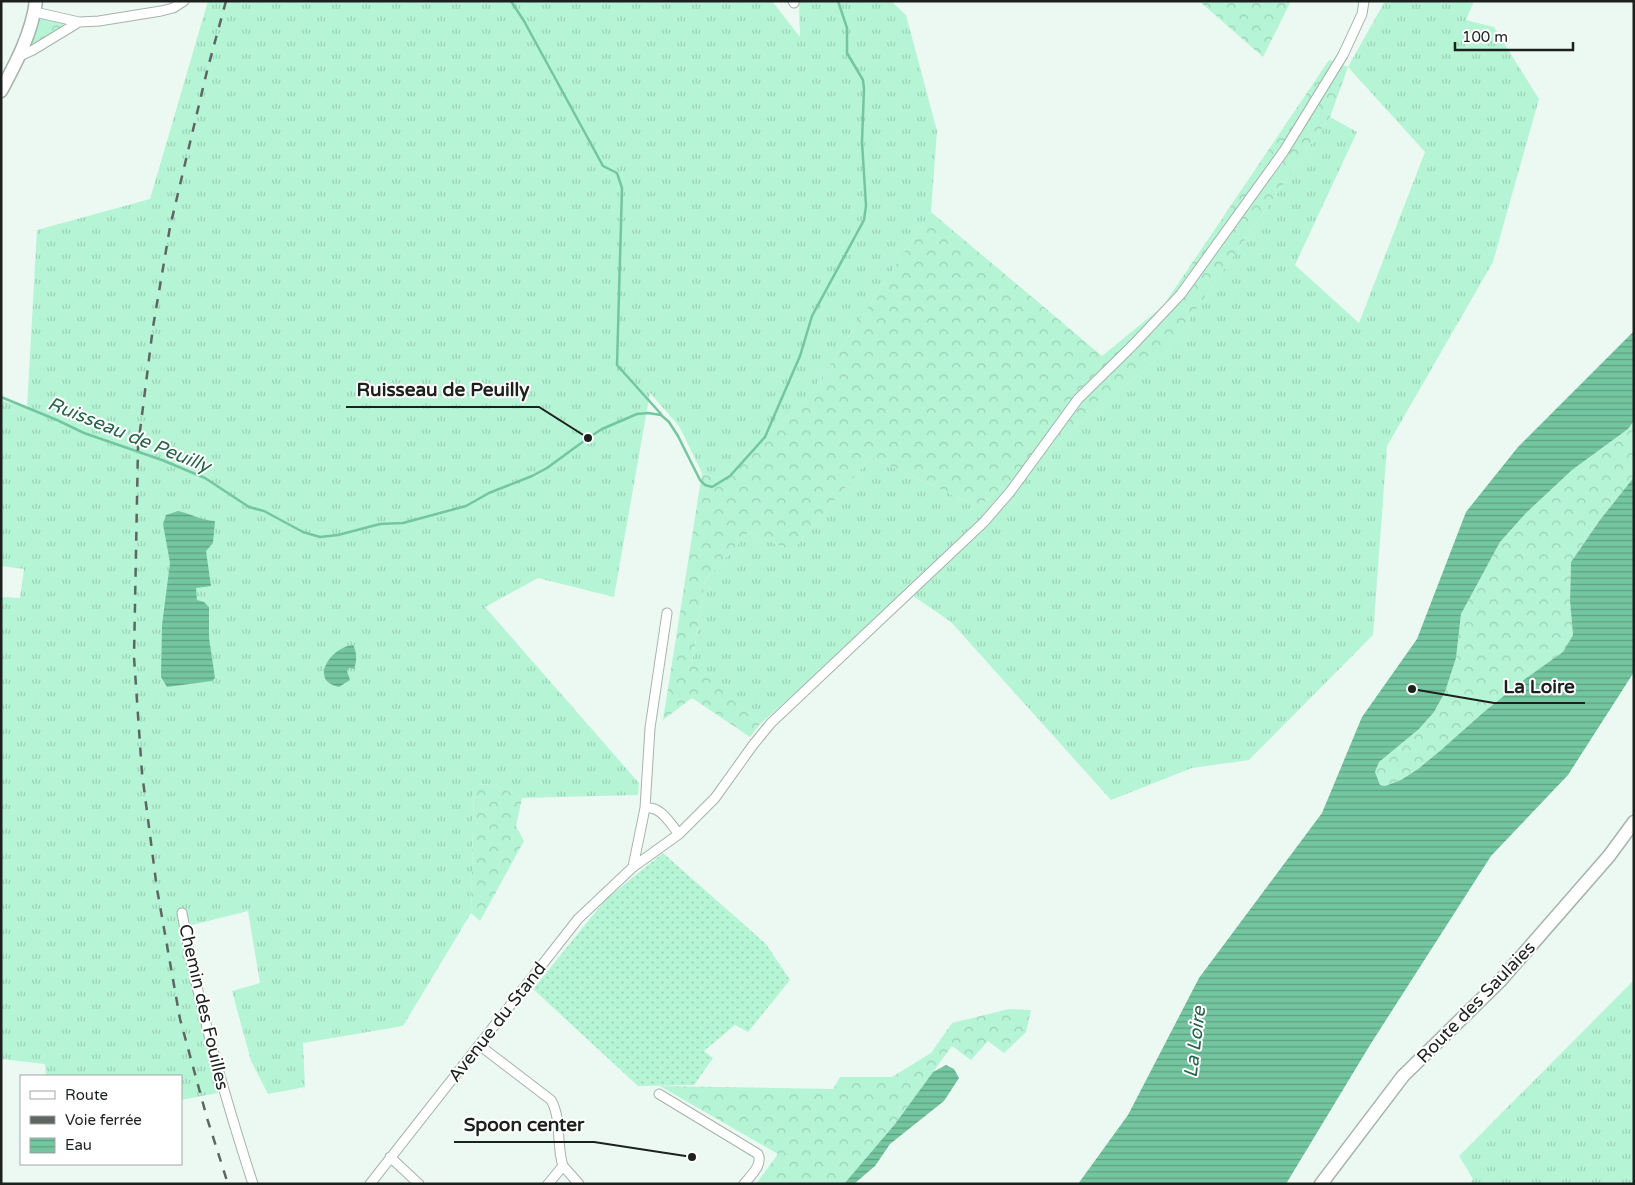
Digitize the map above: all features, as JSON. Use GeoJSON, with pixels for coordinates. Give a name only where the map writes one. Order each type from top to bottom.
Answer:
{"type":"FeatureCollection","features":[{"type":"Feature","properties":{"kind":"street"},"geometry":{"type":"LineString","coordinates":[[1,92],[20,56],[35,7],[79,22],[99,21],[162,11],[173,8],[184,1]]}},
{"type":"Feature","properties":{"kind":"street","name":"Avenue du Stand"},"geometry":{"type":"LineString","coordinates":[[370,1184],[578,919],[633,867],[679,834],[715,798],[771,723],[984,522],[1010,492],[1078,399],[1181,294],[1284,151],[1343,55],[1362,14],[1364,1]]}},
{"type":"Feature","properties":{"kind":"street"},"geometry":{"type":"LineString","coordinates":[[20,56],[79,22]]}},
{"type":"Feature","properties":{"kind":"street"},"geometry":{"type":"LineString","coordinates":[[633,867],[645,808],[650,728],[668,613]]}},
{"type":"Feature","properties":{"kind":"street"},"geometry":{"type":"LineString","coordinates":[[645,808],[652,807],[659,810],[679,834]]}},
{"type":"Feature","properties":{"kind":"street","name":"Route des Saulaies"},"geometry":{"type":"LineString","coordinates":[[1321,1184],[1403,1076],[1500,981],[1609,856],[1634,822]]}},
{"type":"Feature","properties":{"kind":"street","name":"Chemin des Fouilles"},"geometry":{"type":"LineString","coordinates":[[182,913],[187,942],[226,1101],[253,1184]]}},
{"type":"Feature","properties":{"kind":"street"},"geometry":{"type":"LineString","coordinates":[[479,1045],[551,1100],[556,1108],[563,1166],[579,1184]]}},
{"type":"Feature","properties":{"kind":"street"},"geometry":{"type":"LineString","coordinates":[[660,1094],[758,1154],[760,1163],[744,1184]]}},
{"type":"Feature","properties":{"kind":"street"},"geometry":{"type":"LineString","coordinates":[[390,1157],[419,1184]]}},
{"type":"Feature","properties":{"kind":"street"},"geometry":{"type":"LineString","coordinates":[[548,1184],[563,1166]]}},
{"type":"Feature","properties":{"kind":"green space"},"geometry":{"type":"Polygon","coordinates":[[[208,1],[772,1],[800,37],[799,1],[891,1],[906,15],[937,131],[931,212],[810,395],[720,478],[702,473],[679,426],[650,393],[614,597],[538,578],[485,607],[639,783],[638,795],[522,798],[495,784],[474,785],[471,913],[403,1026],[303,1043],[305,1087],[268,1094],[251,1061],[232,991],[260,983],[248,911],[180,928],[218,1093],[182,1100],[182,1075],[46,1075],[45,1064],[1,1059],[1,597],[20,598],[24,569],[1,566],[1,400],[27,408],[37,230],[150,199],[208,1]]]}},
{"type":"Feature","properties":{"kind":"green space"},"geometry":{"type":"Polygon","coordinates":[[[1199,1],[1291,1],[1263,57],[1199,1]]]}},
{"type":"Feature","properties":{"kind":"green space"},"geometry":{"type":"Polygon","coordinates":[[[1385,1],[1474,1],[1466,20],[1494,27],[1539,99],[1493,262],[1387,446],[1373,635],[1249,760],[1192,768],[1111,800],[951,622],[909,593],[760,724],[692,664],[705,580],[749,532],[792,551],[871,457],[978,507],[1168,350],[1330,117],[1357,132],[1295,265],[1359,323],[1425,152],[1348,67],[1385,1]]]}},
{"type":"Feature","properties":{"kind":"green space"},"geometry":{"type":"Polygon","coordinates":[[[39,18],[63,23],[64,27],[31,46],[29,45],[39,18]]]}},
{"type":"Feature","properties":{"kind":"green space"},"geometry":{"type":"Polygon","coordinates":[[[1329,60],[1348,67],[1330,117],[1168,350],[978,507],[871,457],[792,551],[749,532],[705,580],[692,663],[760,724],[750,737],[692,698],[663,720],[702,473],[720,478],[810,395],[931,212],[1102,356],[1163,306],[1329,60]]]}},
{"type":"Feature","properties":{"kind":"green space"},"geometry":{"type":"Polygon","coordinates":[[[1634,421],[1634,477],[1600,520],[1571,562],[1570,601],[1573,635],[1563,653],[1525,679],[1485,711],[1440,752],[1418,769],[1401,780],[1385,786],[1380,785],[1375,772],[1379,762],[1419,729],[1434,712],[1445,692],[1456,658],[1461,614],[1500,542],[1526,513],[1572,470],[1628,429],[1634,421]]]}},
{"type":"Feature","properties":{"kind":"green space"},"geometry":{"type":"Polygon","coordinates":[[[495,784],[522,798],[516,826],[524,841],[480,921],[471,913],[474,785],[495,784]]]}},
{"type":"Feature","properties":{"kind":"green space"},"geometry":{"type":"Polygon","coordinates":[[[663,853],[766,944],[790,980],[748,1032],[735,1025],[704,1051],[713,1058],[694,1085],[638,1086],[533,989],[606,899],[663,853]]]}},
{"type":"Feature","properties":{"kind":"green space"},"geometry":{"type":"Polygon","coordinates":[[[1634,980],[1634,1184],[1470,1184],[1473,1179],[1459,1156],[1634,980]]]}},
{"type":"Feature","properties":{"kind":"green space"},"geometry":{"type":"Polygon","coordinates":[[[1009,1009],[1031,1010],[1026,1032],[1004,1053],[988,1041],[971,1060],[952,1046],[895,1124],[844,1184],[756,1184],[778,1154],[660,1086],[833,1089],[840,1077],[892,1077],[931,1053],[952,1023],[1009,1009]]]}},
{"type":"Feature","properties":{"kind":"water"},"geometry":{"type":"Polygon","coordinates":[[[1634,331],[1634,421],[1628,429],[1572,470],[1526,513],[1500,542],[1461,614],[1456,658],[1445,692],[1434,712],[1419,729],[1379,762],[1375,772],[1380,785],[1385,786],[1401,780],[1418,769],[1525,679],[1563,652],[1573,635],[1570,601],[1571,562],[1600,520],[1634,477],[1634,672],[1568,775],[1491,856],[1370,1045],[1286,1184],[1078,1184],[1128,1115],[1199,978],[1322,813],[1362,717],[1417,639],[1466,512],[1518,447],[1634,331]]]}},
{"type":"Feature","properties":{"kind":"water"},"geometry":{"type":"Polygon","coordinates":[[[178,511],[215,521],[213,543],[206,551],[211,586],[196,588],[197,600],[204,602],[209,607],[209,638],[215,678],[212,681],[167,687],[161,677],[162,625],[170,563],[163,524],[166,515],[178,511]]]}},
{"type":"Feature","properties":{"kind":"water"},"geometry":{"type":"Polygon","coordinates":[[[353,645],[356,660],[354,669],[349,668],[347,671],[350,680],[339,687],[330,684],[325,678],[326,664],[337,652],[353,645]]]}},
{"type":"Feature","properties":{"kind":"water"},"geometry":{"type":"Polygon","coordinates":[[[946,1065],[954,1069],[959,1078],[944,1101],[890,1144],[875,1166],[854,1184],[844,1184],[895,1124],[933,1072],[946,1065]]]}},
{"type":"Feature","properties":{"kind":"waterway"},"geometry":{"type":"LineString","coordinates":[[511,1],[524,21],[603,166],[617,173],[622,188],[617,365],[661,414]]}},
{"type":"Feature","properties":{"kind":"waterway","name":"Ruisseau de Peuilly"},"geometry":{"type":"LineString","coordinates":[[1,397],[84,433],[162,460],[205,478],[249,507],[264,511],[303,532],[320,537],[338,535],[380,524],[403,523],[466,506],[489,493],[547,468],[602,429],[637,414],[661,415],[669,422],[700,480],[705,485],[712,487],[730,476],[765,437],[800,356],[812,316],[864,220],[866,206],[862,142],[863,80],[847,53],[847,28],[838,1]]}},
{"type":"Feature","properties":{"kind":"railway"},"geometry":{"type":"LineString","coordinates":[[226,1],[207,71],[170,227],[153,327],[138,447],[134,657],[142,773],[157,889],[180,1019],[207,1118],[228,1184]]}},
{"type":"Feature","properties":{"kind":"place","name":"Ruisseau de Peuilly"},"geometry":{"type":"Point","coordinates":[588,438]}},
{"type":"Feature","properties":{"kind":"place","name":"La Loire"},"geometry":{"type":"Point","coordinates":[1412,689]}},
{"type":"Feature","properties":{"kind":"place","name":"Spoon center"},"geometry":{"type":"Point","coordinates":[692,1157]}}]}
